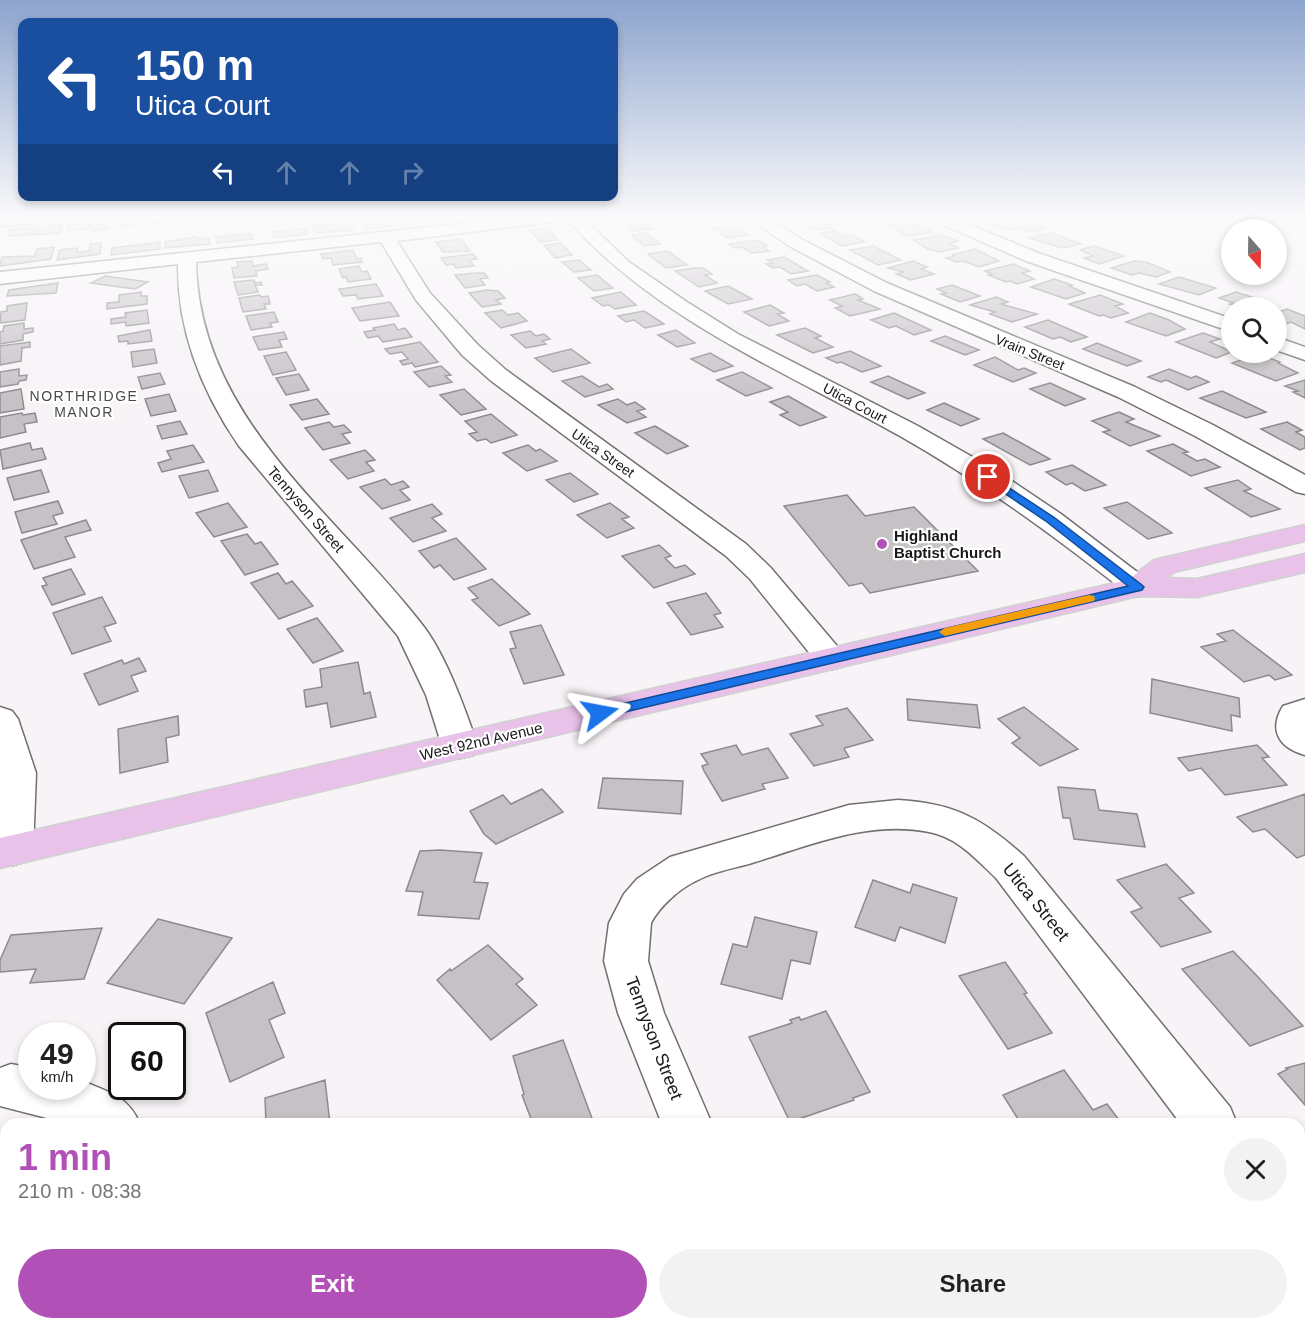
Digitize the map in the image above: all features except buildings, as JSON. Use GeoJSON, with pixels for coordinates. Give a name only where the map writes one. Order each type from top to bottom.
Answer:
{"type":"FeatureCollection","features":[{"type":"Feature","properties":{"kind":"main road","name":"West 92nd Avenue"},"geometry":{"type":"LineString","coordinates":[[1138,587],[1164,566],[1305,533]]}},
{"type":"Feature","properties":{"kind":"main road","name":"West 92nd Avenue"},"geometry":{"type":"LineString","coordinates":[[6,852],[1138,587],[1197,588],[1305,563]]}},
{"type":"Feature","properties":{"kind":"street","name":"Tennyson Street"},"geometry":{"type":"LineString","coordinates":[[187,280],[193,327],[201,352],[232,415],[248,441],[276,475],[412,633],[443,695],[460,746]]}},
{"type":"Feature","properties":{"kind":"street","name":"Utica Street"},"geometry":{"type":"LineString","coordinates":[[413,280],[423,296],[470,350],[535,404],[702,523],[736,550],[760,573],[832,659]]}},
{"type":"Feature","properties":{"kind":"street","name":"Utica Court"},"geometry":{"type":"LineString","coordinates":[[643,280],[731,338],[909,431],[988,477],[1051,520],[1138,587]]}},
{"type":"Feature","properties":{"kind":"street","name":"Vrain Street"},"geometry":{"type":"LineString","coordinates":[[864,280],[1151,403],[1305,486]]}},
{"type":"Feature","properties":{"kind":"street"},"geometry":{"type":"LineString","coordinates":[[1099,280],[1221,322]]}},
{"type":"Feature","properties":{"kind":"street"},"geometry":{"type":"LineString","coordinates":[[1287,347],[1305,354]]}},
{"type":"Feature","properties":{"kind":"street"},"geometry":{"type":"LineString","coordinates":[[1305,710],[1295,714],[1291,723],[1294,732],[1305,743]]}},
{"type":"Feature","properties":{"kind":"street"},"geometry":{"type":"LineString","coordinates":[[0,718],[17,773],[6,852]]}},
{"type":"Feature","properties":{"kind":"street","name":"Utica Street"},"geometry":{"type":"LineString","coordinates":[[789,837],[849,819],[910,813],[934,819],[976,836],[1010,867],[1207,1118]]}},
{"type":"Feature","properties":{"kind":"street","name":"Tennyson Street"},"geometry":{"type":"LineString","coordinates":[[685,1118],[641,1013],[626,961],[630,923],[639,906],[652,891],[684,867],[789,837]]}},
{"type":"Feature","properties":{"kind":"street"},"geometry":{"type":"LineString","coordinates":[[11,1087],[67,1098],[108,1118]]}},
{"type":"Feature","properties":{"kind":"slow traffic"},"geometry":{"type":"LineString","coordinates":[[945,632],[1089,599]]}},
{"type":"Feature","properties":{"kind":"place","name":"Highland Baptist Church"},"geometry":{"type":"Point","coordinates":[882,544]}},
{"type":"Feature","properties":{"kind":"district","name":"NORTHRIDGE MANOR"},"geometry":{"type":"Point","coordinates":[84,404]}},
{"type":"Feature","properties":{"kind":"route"},"geometry":{"type":"LineString","coordinates":[[600,713],[1138,587],[1051,520],[988,477]]}}]}
